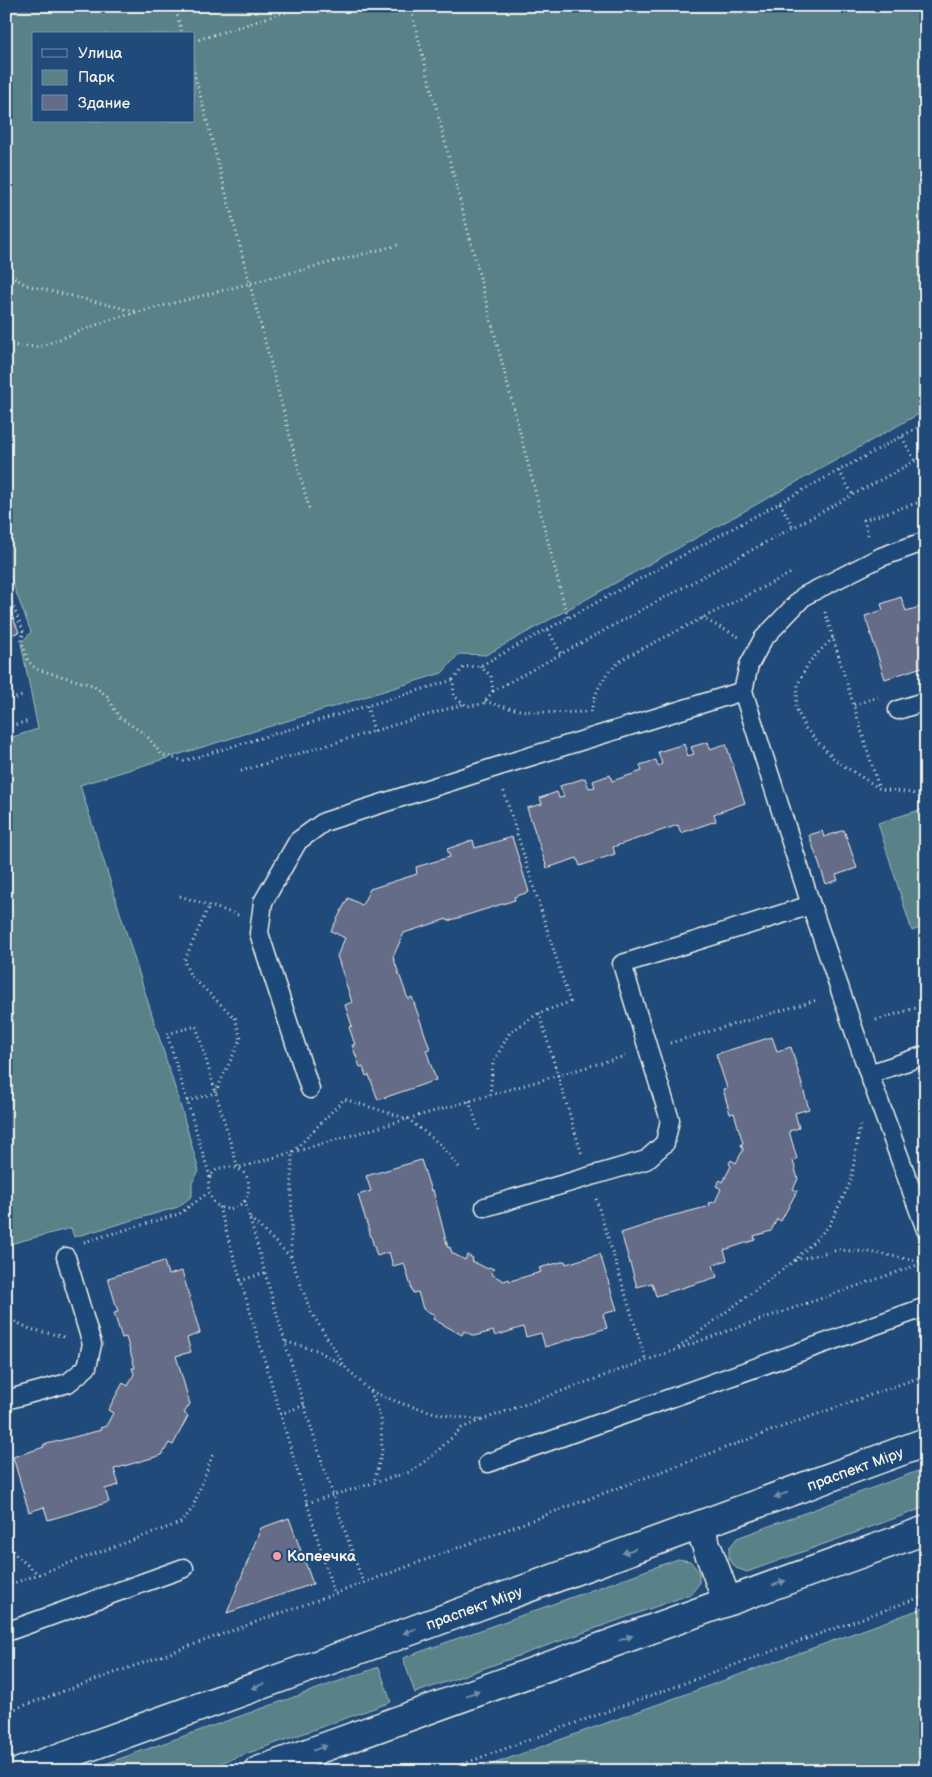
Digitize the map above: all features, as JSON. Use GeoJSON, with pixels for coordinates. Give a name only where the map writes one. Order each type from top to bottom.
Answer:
{"type":"FeatureCollection","features":[{"type":"Feature","properties":{"kind":"street","name":"праспект Міру"},"geometry":{"type":"LineString","coordinates":[[22,1771],[926,1442]]}},
{"type":"Feature","properties":{"kind":"street"},"geometry":{"type":"LineString","coordinates":[[699,1526],[727,1601]]}},
{"type":"Feature","properties":{"kind":"street"},"geometry":{"type":"LineString","coordinates":[[258,1771],[926,1530]]}},
{"type":"Feature","properties":{"kind":"lane"},"geometry":{"type":"LineString","coordinates":[[926,541],[881,557],[804,596],[763,639],[749,665],[743,691],[853,1028],[926,1230]]}},
{"type":"Feature","properties":{"kind":"lane"},"geometry":{"type":"LineString","coordinates":[[310,1089],[259,933],[263,902],[298,841],[324,822],[496,766],[743,691]]}},
{"type":"Feature","properties":{"kind":"lane"},"geometry":{"type":"LineString","coordinates":[[898,710],[926,701]]}},
{"type":"Feature","properties":{"kind":"lane"},"geometry":{"type":"LineString","coordinates":[[485,1207],[646,1160],[665,1143],[670,1120],[622,964],[812,905]]}},
{"type":"Feature","properties":{"kind":"lane"},"geometry":{"type":"LineString","coordinates":[[869,1074],[926,1055]]}},
{"type":"Feature","properties":{"kind":"lane"},"geometry":{"type":"LineString","coordinates":[[6,1400],[68,1383],[87,1367],[92,1344],[71,1251]]}},
{"type":"Feature","properties":{"kind":"lane"},"geometry":{"type":"LineString","coordinates":[[488,1463],[926,1307]]}},
{"type":"Feature","properties":{"kind":"lane"},"geometry":{"type":"LineString","coordinates":[[6,1632],[184,1568]]}},
{"type":"Feature","properties":{"kind":"path"},"geometry":{"type":"LineString","coordinates":[[175,6],[182,32]]}},
{"type":"Feature","properties":{"kind":"path"},"geometry":{"type":"LineString","coordinates":[[195,41],[305,6]]}},
{"type":"Feature","properties":{"kind":"path"},"geometry":{"type":"LineString","coordinates":[[410,6],[568,618]]}},
{"type":"Feature","properties":{"kind":"path"},"geometry":{"type":"LineString","coordinates":[[195,76],[310,512]]}},
{"type":"Feature","properties":{"kind":"path"},"geometry":{"type":"LineString","coordinates":[[6,345],[39,347],[112,319],[398,246]]}},
{"type":"Feature","properties":{"kind":"path"},"geometry":{"type":"LineString","coordinates":[[6,272],[26,285],[138,312]]}},
{"type":"Feature","properties":{"kind":"path"},"geometry":{"type":"LineString","coordinates":[[6,589],[24,633],[21,639],[28,661],[36,669],[92,685],[107,696],[119,717],[146,736],[162,755],[184,761],[453,680],[464,667],[480,666],[926,423]]}},
{"type":"Feature","properties":{"kind":"path"},"geometry":{"type":"LineString","coordinates":[[902,437],[915,461]]}},
{"type":"Feature","properties":{"kind":"path"},"geometry":{"type":"LineString","coordinates":[[453,680],[454,696],[464,704],[467,706],[484,704],[493,691],[926,455]]}},
{"type":"Feature","properties":{"kind":"path"},"geometry":{"type":"LineString","coordinates":[[839,471],[852,495]]}},
{"type":"Feature","properties":{"kind":"path"},"geometry":{"type":"LineString","coordinates":[[860,539],[869,535],[864,520],[926,500]]}},
{"type":"Feature","properties":{"kind":"path"},"geometry":{"type":"LineString","coordinates":[[780,503],[793,527]]}},
{"type":"Feature","properties":{"kind":"path"},"geometry":{"type":"LineString","coordinates":[[590,712],[593,698],[599,686],[615,664],[701,618],[792,573]]}},
{"type":"Feature","properties":{"kind":"path"},"geometry":{"type":"LineString","coordinates":[[817,616],[824,609],[880,789]]}},
{"type":"Feature","properties":{"kind":"path"},"geometry":{"type":"LineString","coordinates":[[701,618],[744,639]]}},
{"type":"Feature","properties":{"kind":"path"},"geometry":{"type":"LineString","coordinates":[[548,630],[561,654]]}},
{"type":"Feature","properties":{"kind":"path"},"geometry":{"type":"LineString","coordinates":[[833,638],[809,662],[798,684],[796,708],[805,728],[836,760],[880,789],[926,795]]}},
{"type":"Feature","properties":{"kind":"path"},"geometry":{"type":"LineString","coordinates":[[480,666],[491,676],[493,691]]}},
{"type":"Feature","properties":{"kind":"path"},"geometry":{"type":"LineString","coordinates":[[6,700],[22,696]]}},
{"type":"Feature","properties":{"kind":"path"},"geometry":{"type":"LineString","coordinates":[[485,701],[506,709],[523,711],[549,713],[598,712]]}},
{"type":"Feature","properties":{"kind":"path"},"geometry":{"type":"LineString","coordinates":[[241,771],[464,704]]}},
{"type":"Feature","properties":{"kind":"path"},"geometry":{"type":"LineString","coordinates":[[367,706],[374,731]]}},
{"type":"Feature","properties":{"kind":"path"},"geometry":{"type":"LineString","coordinates":[[6,727],[29,721]]}},
{"type":"Feature","properties":{"kind":"path"},"geometry":{"type":"LineString","coordinates":[[490,1095],[493,1063],[510,1032],[538,1013],[570,1002],[496,766]]}},
{"type":"Feature","properties":{"kind":"path"},"geometry":{"type":"LineString","coordinates":[[187,1101],[215,1093],[241,1039],[235,1018],[190,975],[184,960],[209,906]]}},
{"type":"Feature","properties":{"kind":"path"},"geometry":{"type":"LineString","coordinates":[[334,1594],[219,1207],[208,1193],[210,1178],[218,1169],[238,1168],[292,1153],[842,992]]}},
{"type":"Feature","properties":{"kind":"path"},"geometry":{"type":"LineString","coordinates":[[853,1028],[926,1005]]}},
{"type":"Feature","properties":{"kind":"path"},"geometry":{"type":"LineString","coordinates":[[210,1178],[167,1034],[196,1026],[238,1168],[249,1182],[249,1192],[245,1201],[239,1206],[230,1209],[219,1207]]}},
{"type":"Feature","properties":{"kind":"path"},"geometry":{"type":"LineString","coordinates":[[346,1368],[311,1312],[291,1258],[292,1153],[344,1099],[408,1119],[441,1145],[459,1168]]}},
{"type":"Feature","properties":{"kind":"path"},"geometry":{"type":"LineString","coordinates":[[469,1101],[479,1130]]}},
{"type":"Feature","properties":{"kind":"path"},"geometry":{"type":"LineString","coordinates":[[674,1351],[794,1261],[829,1226],[851,1181],[860,1124]]}},
{"type":"Feature","properties":{"kind":"path"},"geometry":{"type":"LineString","coordinates":[[71,1251],[179,1214],[208,1193]]}},
{"type":"Feature","properties":{"kind":"path"},"geometry":{"type":"LineString","coordinates":[[245,1201],[264,1273],[332,1495],[363,1582]]}},
{"type":"Feature","properties":{"kind":"path"},"geometry":{"type":"LineString","coordinates":[[249,1217],[291,1258]]}},
{"type":"Feature","properties":{"kind":"path"},"geometry":{"type":"LineString","coordinates":[[794,1261],[838,1250],[870,1252],[925,1262]]}},
{"type":"Feature","properties":{"kind":"path"},"geometry":{"type":"LineString","coordinates":[[307,1503],[410,1472],[431,1458],[462,1428],[482,1420],[925,1262]]}},
{"type":"Feature","properties":{"kind":"path"},"geometry":{"type":"LineString","coordinates":[[240,1281],[264,1273]]}},
{"type":"Feature","properties":{"kind":"path"},"geometry":{"type":"LineString","coordinates":[[6,1317],[30,1329],[92,1344]]}},
{"type":"Feature","properties":{"kind":"path"},"geometry":{"type":"LineString","coordinates":[[286,1342],[318,1350],[346,1368],[370,1391],[403,1404],[443,1415],[482,1420]]}},
{"type":"Feature","properties":{"kind":"path"},"geometry":{"type":"LineString","coordinates":[[6,1712],[334,1594],[926,1375]]}},
{"type":"Feature","properties":{"kind":"path"},"geometry":{"type":"LineString","coordinates":[[370,1391],[381,1420],[382,1452],[374,1482]]}},
{"type":"Feature","properties":{"kind":"path"},"geometry":{"type":"LineString","coordinates":[[280,1414],[305,1405]]}},
{"type":"Feature","properties":{"kind":"path"},"geometry":{"type":"LineString","coordinates":[[6,1586],[180,1523],[192,1509],[213,1454]]}},
{"type":"Feature","properties":{"kind":"path"},"geometry":{"type":"LineString","coordinates":[[6,1543],[38,1575]]}},
{"type":"Feature","properties":{"kind":"path"},"geometry":{"type":"LineString","coordinates":[[444,1771],[926,1595]]}},
{"type":"Feature","properties":{"kind":"green space"},"geometry":{"type":"Polygon","coordinates":[[[6,6],[926,6],[926,410],[486,655],[459,654],[442,673],[80,785],[180,1104],[199,1171],[192,1183],[192,1196],[178,1207],[74,1237],[71,1228],[6,1245],[6,739],[38,729],[21,643],[31,632],[6,566],[6,6]]]}},
{"type":"Feature","properties":{"kind":"green space"},"geometry":{"type":"Polygon","coordinates":[[[926,808],[926,926],[912,931],[878,823],[926,808]]]}},
{"type":"Feature","properties":{"kind":"green space"},"geometry":{"type":"Polygon","coordinates":[[[926,1468],[926,1507],[747,1572],[736,1568],[729,1559],[729,1548],[737,1538],[926,1468]]]}},
{"type":"Feature","properties":{"kind":"green space"},"geometry":{"type":"Polygon","coordinates":[[[678,1559],[690,1561],[699,1572],[699,1584],[691,1594],[415,1693],[403,1658],[678,1559]]]}},
{"type":"Feature","properties":{"kind":"green space"},"geometry":{"type":"Polygon","coordinates":[[[926,1607],[926,1771],[474,1771],[926,1607]]]}},
{"type":"Feature","properties":{"kind":"green space"},"geometry":{"type":"Polygon","coordinates":[[[379,1667],[391,1702],[198,1771],[85,1771],[379,1667]]]}},
{"type":"Feature","properties":{"kind":"building"},"geometry":{"type":"Polygon","coordinates":[[[901,597],[906,611],[926,605],[926,670],[923,671],[922,667],[885,679],[865,616],[883,610],[881,604],[901,597]]]}},
{"type":"Feature","properties":{"kind":"building"},"geometry":{"type":"Polygon","coordinates":[[[6,601],[19,632],[6,637],[6,601]]]}},
{"type":"Feature","properties":{"kind":"building"},"geometry":{"type":"Polygon","coordinates":[[[708,742],[710,749],[726,744],[745,803],[714,814],[716,821],[681,833],[678,825],[613,847],[615,854],[580,866],[577,858],[547,868],[527,808],[542,804],[540,798],[557,792],[559,798],[564,797],[560,786],[585,778],[589,788],[595,787],[593,781],[610,775],[612,781],[642,771],[640,765],[656,760],[658,766],[662,764],[658,752],[684,744],[688,756],[694,754],[691,747],[708,742]]]}},
{"type":"Feature","properties":{"kind":"building"},"geometry":{"type":"Polygon","coordinates":[[[844,830],[857,868],[836,875],[838,880],[826,884],[809,835],[822,831],[824,837],[844,830]]]}},
{"type":"Feature","properties":{"kind":"building"},"geometry":{"type":"Polygon","coordinates":[[[512,837],[529,892],[514,897],[515,900],[404,933],[393,957],[408,999],[412,997],[430,1049],[426,1050],[436,1080],[378,1100],[369,1075],[366,1076],[363,1067],[360,1067],[352,1045],[355,1045],[349,1027],[352,1026],[345,1005],[352,1002],[337,956],[345,938],[331,931],[348,898],[362,905],[370,889],[417,874],[416,867],[450,857],[447,849],[473,840],[475,848],[512,837]]]}},
{"type":"Feature","properties":{"kind":"building"},"geometry":{"type":"Polygon","coordinates":[[[772,1037],[777,1051],[791,1047],[809,1109],[795,1113],[799,1128],[789,1131],[797,1159],[793,1161],[798,1179],[793,1189],[797,1191],[781,1221],[777,1219],[771,1231],[754,1236],[755,1240],[724,1250],[727,1260],[713,1265],[717,1277],[656,1296],[652,1283],[637,1287],[621,1233],[652,1223],[652,1221],[710,1206],[709,1203],[715,1202],[721,1189],[716,1186],[720,1180],[723,1182],[731,1166],[729,1164],[731,1160],[736,1163],[743,1150],[741,1144],[743,1143],[734,1113],[730,1114],[723,1089],[727,1088],[716,1054],[772,1037]]]}},
{"type":"Feature","properties":{"kind":"building"},"geometry":{"type":"Polygon","coordinates":[[[421,1160],[431,1191],[433,1190],[448,1248],[450,1247],[452,1253],[465,1260],[467,1255],[473,1258],[472,1261],[488,1269],[489,1267],[494,1269],[491,1274],[504,1281],[541,1272],[539,1268],[565,1261],[566,1264],[600,1254],[617,1310],[603,1314],[607,1328],[545,1347],[541,1333],[526,1337],[523,1327],[495,1336],[493,1331],[474,1336],[464,1331],[462,1335],[433,1319],[435,1315],[423,1309],[418,1292],[413,1293],[404,1263],[393,1266],[389,1252],[377,1256],[358,1195],[371,1191],[366,1176],[421,1160]]]}},
{"type":"Feature","properties":{"kind":"building"},"geometry":{"type":"Polygon","coordinates":[[[164,1261],[168,1275],[182,1271],[200,1333],[187,1338],[191,1352],[176,1356],[190,1404],[184,1413],[188,1416],[173,1445],[169,1443],[162,1455],[114,1469],[119,1485],[105,1489],[109,1502],[48,1520],[44,1507],[29,1512],[13,1457],[44,1447],[43,1445],[101,1430],[100,1428],[106,1426],[113,1413],[108,1410],[123,1383],[128,1386],[134,1374],[132,1368],[135,1368],[126,1337],[122,1338],[114,1313],[118,1312],[108,1278],[164,1261]]]}},
{"type":"Feature","properties":{"kind":"building","name":"Копеечка"},"geometry":{"type":"Polygon","coordinates":[[[289,1518],[313,1584],[227,1613],[261,1528],[289,1518]]]}},
{"type":"Feature","properties":{"kind":"place","name":"Копеечка"},"geometry":{"type":"Point","coordinates":[277,1556]}}]}
